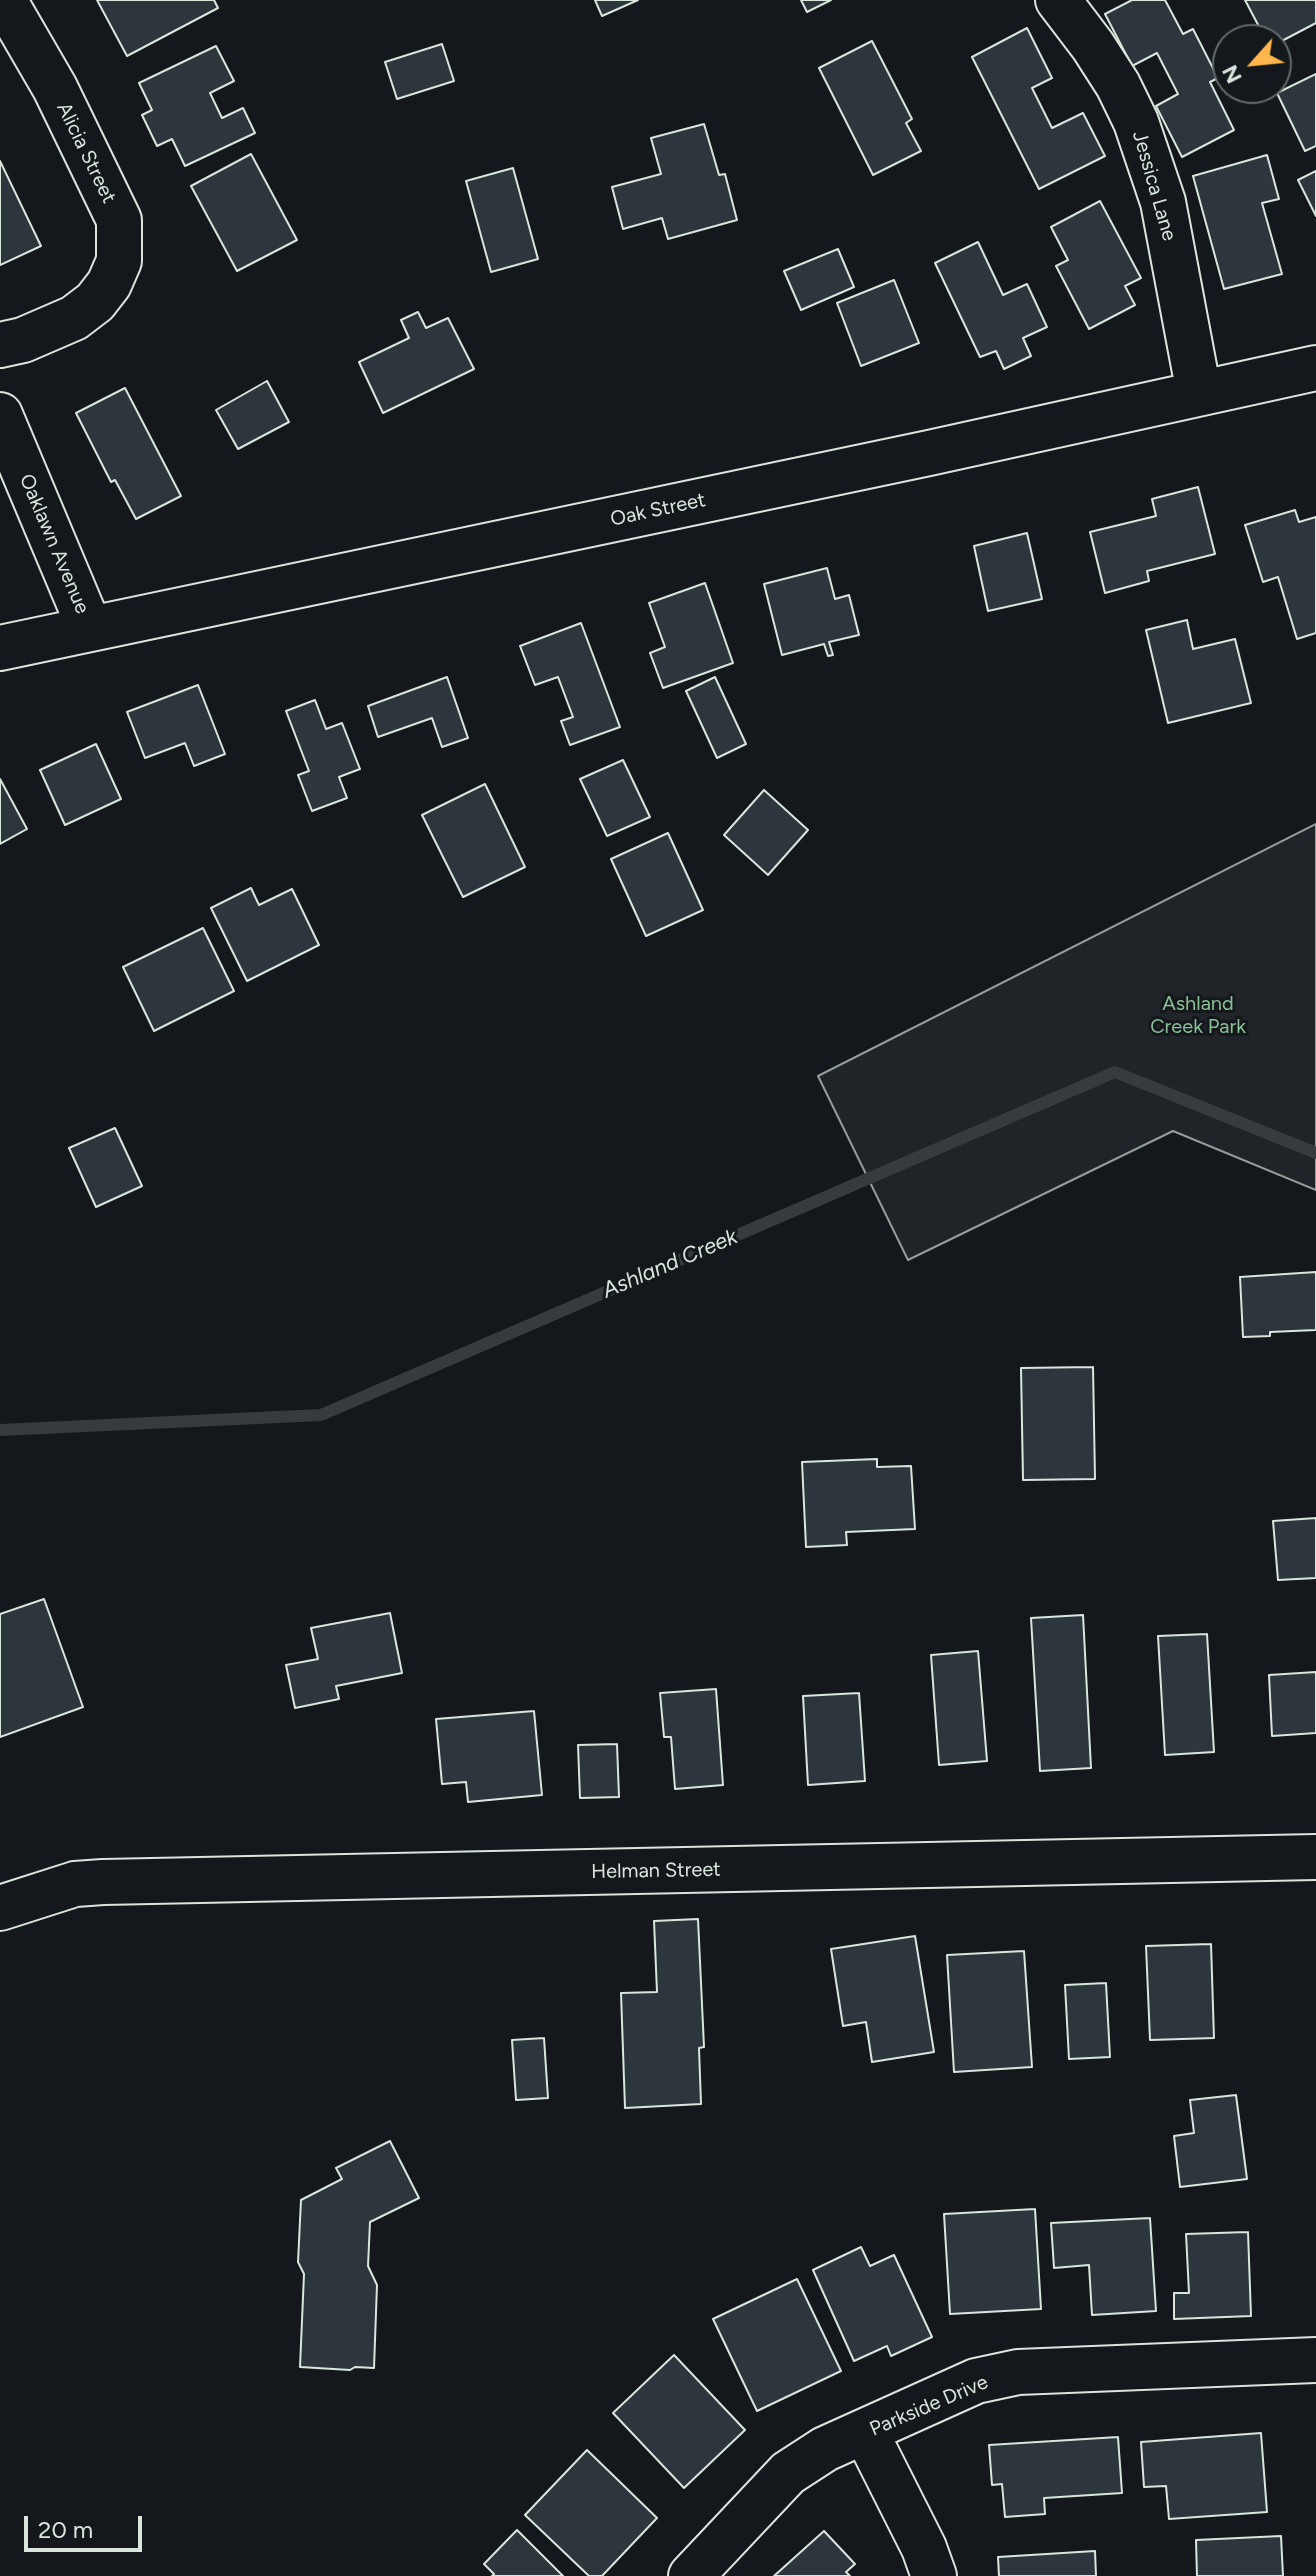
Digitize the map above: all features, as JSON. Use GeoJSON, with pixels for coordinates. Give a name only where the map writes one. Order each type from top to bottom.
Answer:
{"type":"FeatureCollection","features":[{"type":"Feature","properties":{"kind":"street","name":"Alicia Street"},"geometry":{"type":"LineString","coordinates":[[0,345],[23,340],[74,318],[95,302],[109,284],[119,261],[119,220],[68,114],[4,0]]}},
{"type":"Feature","properties":{"kind":"street","name":"Jessica Lane"},"geometry":{"type":"LineString","coordinates":[[1058,0],[1102,59],[1136,122],[1163,202],[1199,393]]}},
{"type":"Feature","properties":{"kind":"street","name":"Oak Street"},"geometry":{"type":"LineString","coordinates":[[0,648],[945,450],[1316,368]]}},
{"type":"Feature","properties":{"kind":"street","name":"Oaklawn Avenue"},"geometry":{"type":"LineString","coordinates":[[0,415],[90,629]]}},
{"type":"Feature","properties":{"kind":"street","name":"Helman Street"},"geometry":{"type":"LineString","coordinates":[[0,1908],[75,1884],[103,1882],[1316,1857]]}},
{"type":"Feature","properties":{"kind":"street","name":"Parkside Drive"},"geometry":{"type":"LineString","coordinates":[[691,2576],[788,2473],[825,2449],[976,2381],[1018,2372],[1316,2360]]}},
{"type":"Feature","properties":{"kind":"street"},"geometry":{"type":"LineString","coordinates":[[866,2433],[924,2548],[934,2576]]}},
{"type":"Feature","properties":{"kind":"green space","name":"Ashland Creek Park"},"geometry":{"type":"Polygon","coordinates":[[[1316,824],[1316,1190],[1173,1131],[908,1260],[818,1076],[1316,824]]]}},
{"type":"Feature","properties":{"kind":"building"},"geometry":{"type":"Polygon","coordinates":[[[97,0],[214,0],[218,8],[127,56],[97,0]]]}},
{"type":"Feature","properties":{"kind":"building"},"geometry":{"type":"Polygon","coordinates":[[[595,0],[638,0],[602,16],[595,0]]]}},
{"type":"Feature","properties":{"kind":"building"},"geometry":{"type":"Polygon","coordinates":[[[801,0],[831,0],[807,12],[801,0]]]}},
{"type":"Feature","properties":{"kind":"building"},"geometry":{"type":"Polygon","coordinates":[[[1132,0],[1165,0],[1183,34],[1193,29],[1212,66],[1212,104],[1221,104],[1234,130],[1182,157],[1156,106],[1178,94],[1157,53],[1132,66],[1105,14],[1132,0]]]}},
{"type":"Feature","properties":{"kind":"building"},"geometry":{"type":"Polygon","coordinates":[[[1245,0],[1316,0],[1316,23],[1292,36],[1292,24],[1258,24],[1245,0]]]}},
{"type":"Feature","properties":{"kind":"building"},"geometry":{"type":"Polygon","coordinates":[[[1027,28],[1052,78],[1032,88],[1052,128],[1083,113],[1105,156],[1039,189],[972,57],[1027,28]]]}},
{"type":"Feature","properties":{"kind":"building"},"geometry":{"type":"Polygon","coordinates":[[[872,41],[912,119],[906,123],[921,151],[873,175],[819,68],[872,41]]]}},
{"type":"Feature","properties":{"kind":"building"},"geometry":{"type":"Polygon","coordinates":[[[442,44],[454,81],[397,99],[385,62],[442,44]]]}},
{"type":"Feature","properties":{"kind":"building"},"geometry":{"type":"Polygon","coordinates":[[[216,46],[234,81],[210,93],[222,118],[243,108],[255,133],[185,166],[172,139],[157,146],[142,115],[152,110],[139,83],[216,46]]]}},
{"type":"Feature","properties":{"kind":"building"},"geometry":{"type":"Polygon","coordinates":[[[1316,74],[1316,146],[1305,151],[1282,104],[1292,104],[1292,86],[1316,74]]]}},
{"type":"Feature","properties":{"kind":"building"},"geometry":{"type":"Polygon","coordinates":[[[704,124],[719,175],[725,174],[737,220],[668,239],[662,218],[623,229],[612,187],[661,174],[651,138],[704,124]]]}},
{"type":"Feature","properties":{"kind":"building"},"geometry":{"type":"Polygon","coordinates":[[[251,154],[297,240],[237,271],[191,186],[251,154]]]}},
{"type":"Feature","properties":{"kind":"building"},"geometry":{"type":"Polygon","coordinates":[[[1267,155],[1279,199],[1262,203],[1282,274],[1224,289],[1193,176],[1267,155]]]}},
{"type":"Feature","properties":{"kind":"building"},"geometry":{"type":"Polygon","coordinates":[[[0,161],[41,246],[0,265],[0,161]]]}},
{"type":"Feature","properties":{"kind":"building"},"geometry":{"type":"Polygon","coordinates":[[[513,168],[538,259],[491,272],[466,181],[513,168]]]}},
{"type":"Feature","properties":{"kind":"building"},"geometry":{"type":"Polygon","coordinates":[[[1316,171],[1316,216],[1298,180],[1316,171]]]}},
{"type":"Feature","properties":{"kind":"building"},"geometry":{"type":"Polygon","coordinates":[[[1100,201],[1141,278],[1125,286],[1135,305],[1089,329],[1056,266],[1068,260],[1051,227],[1100,201]]]}},
{"type":"Feature","properties":{"kind":"building"},"geometry":{"type":"Polygon","coordinates":[[[978,242],[1003,295],[1027,284],[1047,327],[1023,338],[1031,356],[1004,369],[996,351],[980,357],[935,263],[978,242]]]}},
{"type":"Feature","properties":{"kind":"building"},"geometry":{"type":"Polygon","coordinates":[[[838,249],[854,287],[801,310],[784,271],[838,249]]]}},
{"type":"Feature","properties":{"kind":"building"},"geometry":{"type":"Polygon","coordinates":[[[894,280],[919,343],[861,366],[837,303],[894,280]]]}},
{"type":"Feature","properties":{"kind":"building"},"geometry":{"type":"Polygon","coordinates":[[[418,312],[426,328],[448,318],[474,369],[383,413],[359,362],[409,338],[401,320],[418,312]]]}},
{"type":"Feature","properties":{"kind":"building"},"geometry":{"type":"Polygon","coordinates":[[[267,381],[289,422],[238,449],[216,410],[267,381]]]}},
{"type":"Feature","properties":{"kind":"building"},"geometry":{"type":"Polygon","coordinates":[[[125,388],[181,496],[136,519],[115,480],[111,482],[76,413],[125,388]]]}},
{"type":"Feature","properties":{"kind":"building"},"geometry":{"type":"Polygon","coordinates":[[[1198,487],[1215,554],[1147,571],[1149,581],[1105,593],[1090,532],[1156,516],[1152,499],[1198,487]]]}},
{"type":"Feature","properties":{"kind":"building"},"geometry":{"type":"Polygon","coordinates":[[[1295,510],[1299,522],[1316,517],[1316,633],[1297,639],[1278,577],[1263,582],[1245,525],[1295,510]]]}},
{"type":"Feature","properties":{"kind":"building"},"geometry":{"type":"Polygon","coordinates":[[[1027,533],[1042,599],[988,611],[974,546],[1027,533]]]}},
{"type":"Feature","properties":{"kind":"building"},"geometry":{"type":"Polygon","coordinates":[[[827,568],[835,599],[849,595],[859,635],[829,642],[833,655],[828,656],[824,644],[782,655],[764,584],[827,568]]]}},
{"type":"Feature","properties":{"kind":"building"},"geometry":{"type":"Polygon","coordinates":[[[705,583],[733,663],[663,688],[650,653],[665,647],[649,603],[705,583]]]}},
{"type":"Feature","properties":{"kind":"building"},"geometry":{"type":"Polygon","coordinates":[[[1187,620],[1193,649],[1235,639],[1251,703],[1168,723],[1146,630],[1187,620]]]}},
{"type":"Feature","properties":{"kind":"building"},"geometry":{"type":"Polygon","coordinates":[[[581,623],[620,727],[570,745],[561,721],[573,717],[558,677],[535,685],[520,646],[581,623]]]}},
{"type":"Feature","properties":{"kind":"building"},"geometry":{"type":"Polygon","coordinates":[[[447,677],[468,738],[442,747],[432,718],[378,737],[368,706],[447,677]]]}},
{"type":"Feature","properties":{"kind":"building"},"geometry":{"type":"Polygon","coordinates":[[[715,677],[746,744],[717,758],[686,691],[715,677]]]}},
{"type":"Feature","properties":{"kind":"building"},"geometry":{"type":"Polygon","coordinates":[[[198,685],[225,754],[194,766],[185,743],[145,758],[127,712],[198,685]]]}},
{"type":"Feature","properties":{"kind":"building"},"geometry":{"type":"Polygon","coordinates":[[[315,700],[326,729],[342,723],[360,769],[339,777],[347,798],[312,811],[298,775],[309,771],[286,711],[315,700]]]}},
{"type":"Feature","properties":{"kind":"building"},"geometry":{"type":"Polygon","coordinates":[[[96,744],[121,799],[65,825],[40,770],[96,744]]]}},
{"type":"Feature","properties":{"kind":"building"},"geometry":{"type":"Polygon","coordinates":[[[623,760],[650,817],[607,836],[580,779],[623,760]]]}},
{"type":"Feature","properties":{"kind":"building"},"geometry":{"type":"Polygon","coordinates":[[[0,779],[27,829],[0,844],[0,779]]]}},
{"type":"Feature","properties":{"kind":"building"},"geometry":{"type":"Polygon","coordinates":[[[485,784],[525,867],[463,897],[422,815],[485,784]]]}},
{"type":"Feature","properties":{"kind":"building"},"geometry":{"type":"Polygon","coordinates":[[[764,790],[808,830],[768,875],[724,835],[764,790]]]}},
{"type":"Feature","properties":{"kind":"building"},"geometry":{"type":"Polygon","coordinates":[[[668,833],[703,910],[646,936],[611,859],[668,833]]]}},
{"type":"Feature","properties":{"kind":"building"},"geometry":{"type":"Polygon","coordinates":[[[251,888],[259,905],[292,889],[319,945],[247,981],[211,908],[251,888]]]}},
{"type":"Feature","properties":{"kind":"building"},"geometry":{"type":"Polygon","coordinates":[[[203,928],[234,991],[154,1031],[123,967],[203,928]]]}},
{"type":"Feature","properties":{"kind":"building"},"geometry":{"type":"Polygon","coordinates":[[[115,1128],[142,1186],[96,1207],[69,1148],[115,1128]]]}},
{"type":"Feature","properties":{"kind":"building"},"geometry":{"type":"Polygon","coordinates":[[[1316,1272],[1316,1330],[1243,1337],[1240,1277],[1316,1272]]]}},
{"type":"Feature","properties":{"kind":"building"},"geometry":{"type":"Polygon","coordinates":[[[1093,1367],[1095,1479],[1023,1480],[1021,1368],[1093,1367]]]}},
{"type":"Feature","properties":{"kind":"building"},"geometry":{"type":"Polygon","coordinates":[[[877,1459],[877,1467],[911,1466],[915,1529],[846,1532],[847,1545],[806,1547],[802,1462],[877,1459]]]}},
{"type":"Feature","properties":{"kind":"building"},"geometry":{"type":"Polygon","coordinates":[[[1316,1518],[1316,1578],[1278,1580],[1273,1521],[1316,1518]]]}},
{"type":"Feature","properties":{"kind":"building"},"geometry":{"type":"Polygon","coordinates":[[[44,1599],[83,1707],[0,1737],[0,1614],[44,1599]]]}},
{"type":"Feature","properties":{"kind":"building"},"geometry":{"type":"Polygon","coordinates":[[[390,1613],[402,1673],[336,1686],[339,1699],[295,1708],[286,1665],[318,1659],[311,1628],[390,1613]]]}},
{"type":"Feature","properties":{"kind":"building"},"geometry":{"type":"Polygon","coordinates":[[[1083,1615],[1091,1768],[1040,1771],[1031,1618],[1083,1615]]]}},
{"type":"Feature","properties":{"kind":"building"},"geometry":{"type":"Polygon","coordinates":[[[1207,1634],[1214,1752],[1165,1755],[1158,1636],[1207,1634]]]}},
{"type":"Feature","properties":{"kind":"building"},"geometry":{"type":"Polygon","coordinates":[[[978,1651],[987,1761],[939,1765],[931,1655],[978,1651]]]}},
{"type":"Feature","properties":{"kind":"building"},"geometry":{"type":"Polygon","coordinates":[[[1316,1672],[1316,1733],[1272,1736],[1269,1675],[1316,1672]]]}},
{"type":"Feature","properties":{"kind":"building"},"geometry":{"type":"Polygon","coordinates":[[[716,1689],[723,1785],[675,1789],[671,1737],[664,1737],[660,1693],[716,1689]]]}},
{"type":"Feature","properties":{"kind":"building"},"geometry":{"type":"Polygon","coordinates":[[[859,1693],[865,1781],[808,1785],[803,1696],[859,1693]]]}},
{"type":"Feature","properties":{"kind":"building"},"geometry":{"type":"Polygon","coordinates":[[[534,1711],[542,1795],[468,1802],[466,1782],[442,1784],[436,1719],[534,1711]]]}},
{"type":"Feature","properties":{"kind":"building"},"geometry":{"type":"Polygon","coordinates":[[[617,1744],[619,1797],[580,1798],[578,1745],[617,1744]]]}},
{"type":"Feature","properties":{"kind":"building"},"geometry":{"type":"Polygon","coordinates":[[[698,1919],[704,2047],[699,2048],[701,2104],[625,2108],[621,1993],[657,1992],[654,1921],[698,1919]]]}},
{"type":"Feature","properties":{"kind":"building"},"geometry":{"type":"Polygon","coordinates":[[[915,1936],[934,2052],[872,2062],[866,2022],[843,2026],[831,1949],[915,1936]]]}},
{"type":"Feature","properties":{"kind":"building"},"geometry":{"type":"Polygon","coordinates":[[[1211,1944],[1214,2038],[1150,2040],[1146,1946],[1211,1944]]]}},
{"type":"Feature","properties":{"kind":"building"},"geometry":{"type":"Polygon","coordinates":[[[1024,1951],[1032,2067],[954,2072],[947,1955],[1024,1951]]]}},
{"type":"Feature","properties":{"kind":"building"},"geometry":{"type":"Polygon","coordinates":[[[1106,1983],[1110,2057],[1069,2059],[1065,1985],[1106,1983]]]}},
{"type":"Feature","properties":{"kind":"building"},"geometry":{"type":"Polygon","coordinates":[[[544,2038],[548,2098],[516,2100],[512,2040],[544,2038]]]}},
{"type":"Feature","properties":{"kind":"building"},"geometry":{"type":"Polygon","coordinates":[[[1236,2095],[1247,2179],[1180,2187],[1174,2136],[1194,2133],[1190,2100],[1236,2095]]]}},
{"type":"Feature","properties":{"kind":"building"},"geometry":{"type":"Polygon","coordinates":[[[390,2141],[419,2198],[370,2222],[368,2266],[377,2285],[374,2368],[300,2367],[304,2274],[298,2262],[301,2200],[342,2179],[336,2168],[390,2141]]]}},
{"type":"Feature","properties":{"kind":"building"},"geometry":{"type":"Polygon","coordinates":[[[1035,2209],[1041,2309],[950,2314],[944,2214],[1035,2209]]]}},
{"type":"Feature","properties":{"kind":"building"},"geometry":{"type":"Polygon","coordinates":[[[1150,2218],[1156,2311],[1092,2315],[1089,2265],[1054,2268],[1051,2223],[1150,2218]]]}},
{"type":"Feature","properties":{"kind":"building"},"geometry":{"type":"Polygon","coordinates":[[[1248,2232],[1251,2316],[1174,2319],[1174,2293],[1189,2293],[1186,2234],[1248,2232]]]}},
{"type":"Feature","properties":{"kind":"building"},"geometry":{"type":"Polygon","coordinates":[[[861,2247],[870,2266],[894,2255],[932,2337],[891,2356],[887,2346],[854,2361],[813,2270],[861,2247]]]}},
{"type":"Feature","properties":{"kind":"building"},"geometry":{"type":"Polygon","coordinates":[[[797,2279],[841,2371],[757,2411],[713,2319],[797,2279]]]}},
{"type":"Feature","properties":{"kind":"building"},"geometry":{"type":"Polygon","coordinates":[[[674,2355],[745,2430],[684,2488],[613,2413],[674,2355]]]}},
{"type":"Feature","properties":{"kind":"building"},"geometry":{"type":"Polygon","coordinates":[[[1261,2433],[1267,2512],[1169,2519],[1166,2486],[1144,2487],[1141,2442],[1261,2433]]]}},
{"type":"Feature","properties":{"kind":"building"},"geometry":{"type":"Polygon","coordinates":[[[1118,2437],[1122,2493],[1044,2498],[1045,2514],[1005,2517],[1002,2484],[992,2485],[989,2445],[1118,2437]]]}},
{"type":"Feature","properties":{"kind":"building"},"geometry":{"type":"Polygon","coordinates":[[[587,2450],[657,2518],[602,2576],[589,2576],[525,2515],[587,2450]]]}},
{"type":"Feature","properties":{"kind":"building"},"geometry":{"type":"Polygon","coordinates":[[[517,2530],[563,2576],[492,2576],[494,2574],[484,2564],[517,2530]]]}},
{"type":"Feature","properties":{"kind":"building"},"geometry":{"type":"Polygon","coordinates":[[[824,2531],[855,2564],[846,2572],[850,2576],[774,2576],[824,2531]]]}},
{"type":"Feature","properties":{"kind":"building"},"geometry":{"type":"Polygon","coordinates":[[[1281,2536],[1283,2576],[1197,2576],[1196,2540],[1281,2536]]]}},
{"type":"Feature","properties":{"kind":"building"},"geometry":{"type":"Polygon","coordinates":[[[1095,2551],[1096,2576],[999,2576],[998,2557],[1095,2551]]]}},
{"type":"Feature","properties":{"kind":"waterway","name":"Ashland Creek"},"geometry":{"type":"LineString","coordinates":[[0,1430],[321,1415],[1115,1072],[1316,1153]]}}]}
